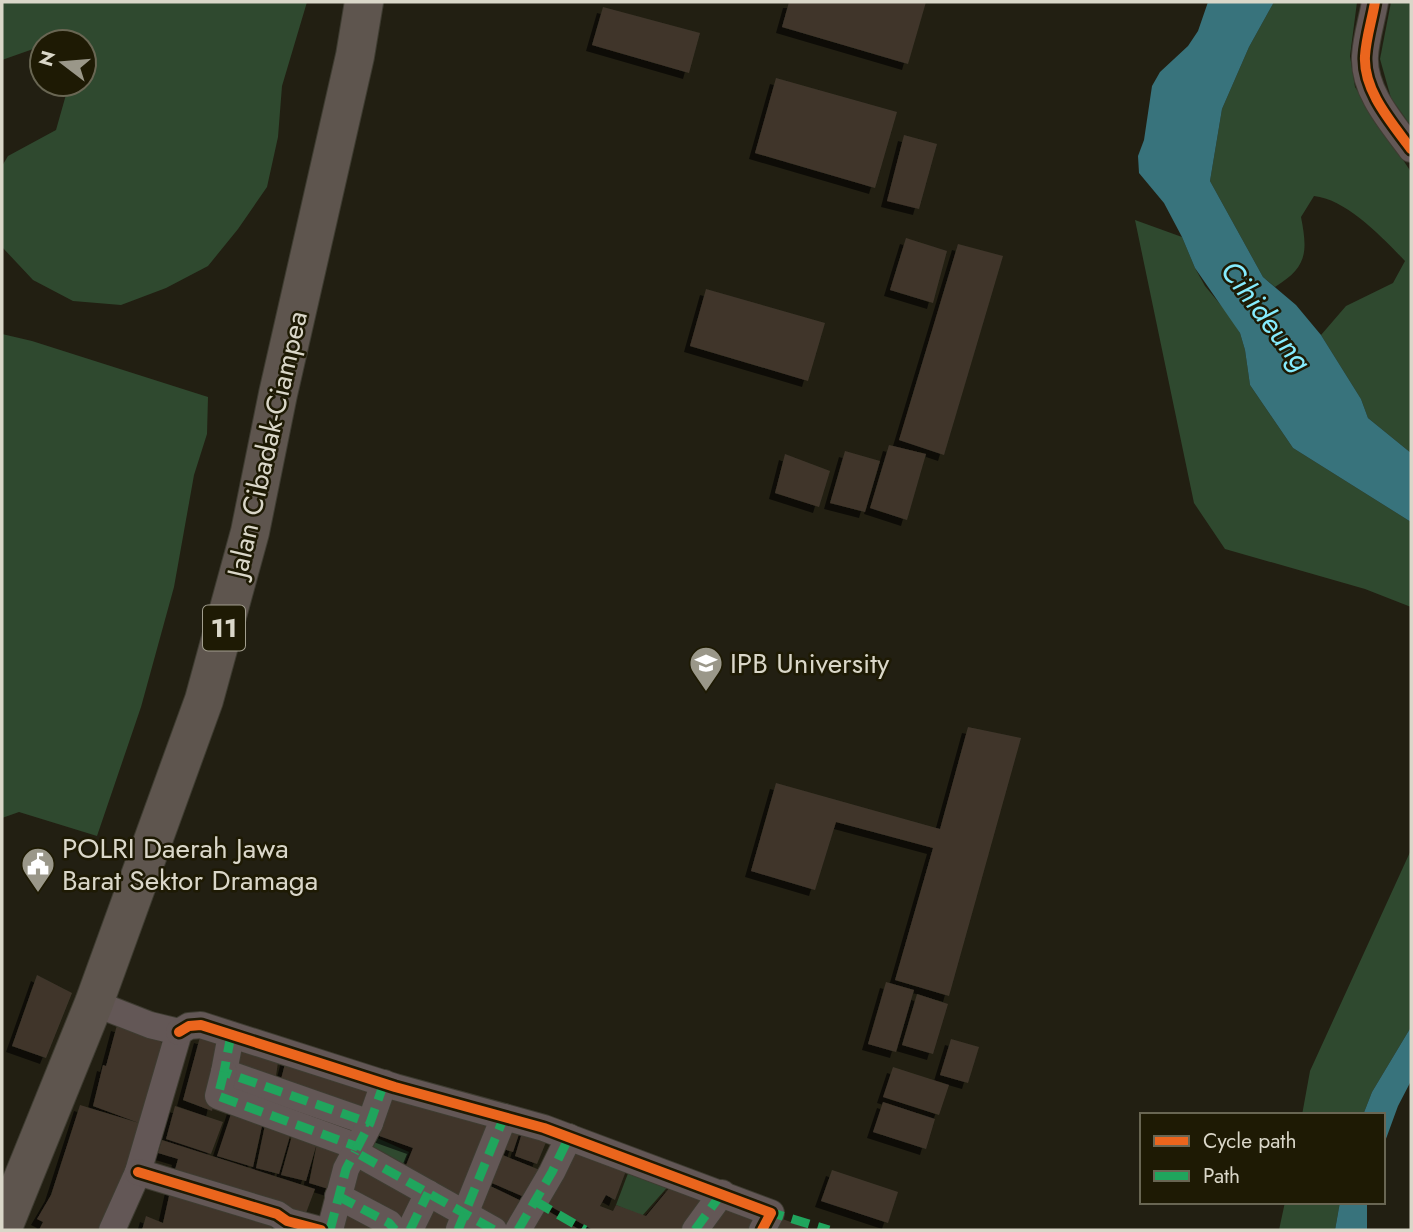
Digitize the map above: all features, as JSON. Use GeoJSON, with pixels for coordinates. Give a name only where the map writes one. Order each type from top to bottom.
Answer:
{"type":"FeatureCollection","features":[{"type":"Feature","properties":{"kind":"highway","name":"Jalan Cibadak-Ciampea"},"geometry":{"type":"LineString","coordinates":[[2,1230],[94,1003],[204,700],[244,556],[355,56],[364,2]]}},
{"type":"Feature","properties":{"kind":"street"},"geometry":{"type":"LineString","coordinates":[[1375,2],[1364,59],[1371,88],[1411,149]]}},
{"type":"Feature","properties":{"kind":"street"},"geometry":{"type":"LineString","coordinates":[[94,1003],[150,1025],[179,1032]]}},
{"type":"Feature","properties":{"kind":"street"},"geometry":{"type":"LineString","coordinates":[[112,1230],[138,1172],[179,1032],[189,1026],[201,1026],[569,1137],[771,1213],[762,1230]]}},
{"type":"Feature","properties":{"kind":"street"},"geometry":{"type":"LineString","coordinates":[[231,1035],[218,1096],[356,1150],[428,1192],[462,1222],[494,1230]]}},
{"type":"Feature","properties":{"kind":"street"},"geometry":{"type":"LineString","coordinates":[[223,1072],[370,1122]]}},
{"type":"Feature","properties":{"kind":"street"},"geometry":{"type":"LineString","coordinates":[[330,1230],[338,1196],[384,1083]]}},
{"type":"Feature","properties":{"kind":"street"},"geometry":{"type":"LineString","coordinates":[[462,1222],[505,1117]]}},
{"type":"Feature","properties":{"kind":"street"},"geometry":{"type":"LineString","coordinates":[[521,1229],[569,1137]]}},
{"type":"Feature","properties":{"kind":"street"},"geometry":{"type":"LineString","coordinates":[[138,1172],[321,1230]]}},
{"type":"Feature","properties":{"kind":"street"},"geometry":{"type":"LineString","coordinates":[[410,1230],[428,1192]]}},
{"type":"Feature","properties":{"kind":"street"},"geometry":{"type":"LineString","coordinates":[[695,1230],[722,1193]]}},
{"type":"Feature","properties":{"kind":"street"},"geometry":{"type":"LineString","coordinates":[[338,1196],[389,1223],[396,1230]]}},
{"type":"Feature","properties":{"kind":"green space"},"geometry":{"type":"Polygon","coordinates":[[[2,2],[307,2],[282,86],[278,137],[267,187],[208,266],[166,288],[121,305],[73,301],[33,280],[2,247],[2,166],[8,156],[56,130],[65,98],[98,98],[98,28],[28,28],[28,51],[2,60],[2,2]]]}},
{"type":"Feature","properties":{"kind":"green space"},"geometry":{"type":"Polygon","coordinates":[[[1274,2],[1357,2],[1350,56],[1355,87],[1411,172],[1411,453],[1368,418],[1361,399],[1321,335],[1346,306],[1393,283],[1405,261],[1351,212],[1339,204],[1314,196],[1301,217],[1303,258],[1294,273],[1275,287],[1263,277],[1210,181],[1222,109],[1249,47],[1274,2]]]}},
{"type":"Feature","properties":{"kind":"green space"},"geometry":{"type":"Polygon","coordinates":[[[1391,2],[1411,2],[1411,126],[1391,98],[1380,59],[1391,2]]]}},
{"type":"Feature","properties":{"kind":"green space"},"geometry":{"type":"Polygon","coordinates":[[[1135,220],[1182,237],[1205,286],[1230,316],[1240,333],[1250,385],[1293,448],[1411,522],[1411,607],[1365,589],[1225,549],[1194,503],[1135,220]]]}},
{"type":"Feature","properties":{"kind":"green space"},"geometry":{"type":"Polygon","coordinates":[[[2,334],[208,397],[207,434],[194,475],[174,587],[141,707],[97,836],[19,812],[2,818],[2,334]]]}},
{"type":"Feature","properties":{"kind":"green space"},"geometry":{"type":"Polygon","coordinates":[[[1411,850],[1411,1027],[1372,1092],[1364,1113],[1302,1113],[1310,1071],[1411,850]]]}},
{"type":"Feature","properties":{"kind":"green space"},"geometry":{"type":"Polygon","coordinates":[[[368,1134],[409,1152],[400,1174],[361,1153],[368,1134]]]}},
{"type":"Feature","properties":{"kind":"green space"},"geometry":{"type":"Polygon","coordinates":[[[630,1168],[672,1182],[642,1216],[616,1205],[630,1168]]]}},
{"type":"Feature","properties":{"kind":"green space"},"geometry":{"type":"Polygon","coordinates":[[[1285,1204],[1340,1204],[1335,1230],[1279,1230],[1285,1204]]]}},
{"type":"Feature","properties":{"kind":"water","name":"Cihideung"},"geometry":{"type":"Polygon","coordinates":[[[1208,2],[1274,2],[1249,47],[1222,109],[1210,181],[1263,277],[1296,305],[1321,335],[1361,399],[1368,418],[1411,453],[1411,522],[1293,448],[1250,385],[1240,333],[1195,268],[1164,203],[1139,173],[1138,156],[1144,140],[1152,86],[1160,72],[1188,46],[1198,31],[1208,2]]]}},
{"type":"Feature","properties":{"kind":"water"},"geometry":{"type":"Polygon","coordinates":[[[1411,1027],[1411,1081],[1385,1142],[1385,1113],[1364,1113],[1372,1092],[1411,1027]]]}},
{"type":"Feature","properties":{"kind":"water"},"geometry":{"type":"Polygon","coordinates":[[[1340,1204],[1367,1204],[1367,1230],[1335,1230],[1340,1204]]]}},
{"type":"Feature","properties":{"kind":"building"},"geometry":{"type":"Polygon","coordinates":[[[789,2],[926,2],[908,64],[782,27],[789,2]]]}},
{"type":"Feature","properties":{"kind":"building"},"geometry":{"type":"Polygon","coordinates":[[[603,7],[700,33],[689,73],[592,45],[603,7]]]}},
{"type":"Feature","properties":{"kind":"building"},"geometry":{"type":"Polygon","coordinates":[[[776,78],[897,112],[875,188],[755,153],[776,78]]]}},
{"type":"Feature","properties":{"kind":"building"},"geometry":{"type":"Polygon","coordinates":[[[904,135],[937,144],[919,209],[887,201],[904,135]]]}},
{"type":"Feature","properties":{"kind":"building"},"geometry":{"type":"Polygon","coordinates":[[[906,238],[947,251],[933,303],[890,290],[906,238]]]}},
{"type":"Feature","properties":{"kind":"building"},"geometry":{"type":"Polygon","coordinates":[[[958,244],[1003,256],[944,455],[899,440],[958,244]]]}},
{"type":"Feature","properties":{"kind":"building"},"geometry":{"type":"Polygon","coordinates":[[[706,289],[825,323],[808,381],[690,346],[706,289]]]}},
{"type":"Feature","properties":{"kind":"building"},"geometry":{"type":"Polygon","coordinates":[[[889,445],[926,454],[907,520],[870,508],[889,445]]]}},
{"type":"Feature","properties":{"kind":"building"},"geometry":{"type":"Polygon","coordinates":[[[845,451],[880,461],[865,512],[830,503],[845,451]]]}},
{"type":"Feature","properties":{"kind":"building"},"geometry":{"type":"Polygon","coordinates":[[[785,454],[830,471],[819,507],[775,493],[785,454]]]}},
{"type":"Feature","properties":{"kind":"building"},"geometry":{"type":"Polygon","coordinates":[[[968,727],[1021,738],[949,996],[895,980],[933,848],[836,822],[815,890],[751,871],[776,783],[940,829],[968,727]]]}},
{"type":"Feature","properties":{"kind":"building"},"geometry":{"type":"Polygon","coordinates":[[[37,975],[72,993],[46,1058],[12,1046],[37,975]]]}},
{"type":"Feature","properties":{"kind":"building"},"geometry":{"type":"Polygon","coordinates":[[[886,982],[914,990],[896,1052],[868,1044],[886,982]]]}},
{"type":"Feature","properties":{"kind":"building"},"geometry":{"type":"Polygon","coordinates":[[[917,994],[948,1004],[933,1054],[902,1045],[917,994]]]}},
{"type":"Feature","properties":{"kind":"building"},"geometry":{"type":"Polygon","coordinates":[[[117,1025],[157,1038],[167,1049],[106,1230],[39,1230],[43,1222],[37,1219],[51,1195],[80,1105],[139,1123],[93,1106],[117,1025]]]}},
{"type":"Feature","properties":{"kind":"building"},"geometry":{"type":"Polygon","coordinates":[[[200,1037],[227,1046],[212,1111],[183,1100],[200,1037]]]}},
{"type":"Feature","properties":{"kind":"building"},"geometry":{"type":"Polygon","coordinates":[[[951,1039],[979,1047],[968,1083],[940,1075],[951,1039]]]}},
{"type":"Feature","properties":{"kind":"building"},"geometry":{"type":"Polygon","coordinates":[[[234,1041],[279,1055],[275,1083],[228,1069],[234,1041]]]}},
{"type":"Feature","properties":{"kind":"building"},"geometry":{"type":"Polygon","coordinates":[[[287,1056],[380,1089],[370,1119],[279,1087],[287,1056]]]}},
{"type":"Feature","properties":{"kind":"building"},"geometry":{"type":"Polygon","coordinates":[[[893,1067],[949,1085],[939,1115],[883,1097],[893,1067]]]}},
{"type":"Feature","properties":{"kind":"building"},"geometry":{"type":"Polygon","coordinates":[[[386,1087],[496,1119],[466,1208],[402,1175],[413,1148],[371,1133],[386,1087]]]}},
{"type":"Feature","properties":{"kind":"building"},"geometry":{"type":"Polygon","coordinates":[[[883,1102],[935,1119],[926,1149],[873,1132],[883,1102]]]}},
{"type":"Feature","properties":{"kind":"building"},"geometry":{"type":"Polygon","coordinates":[[[175,1106],[223,1122],[211,1154],[166,1139],[175,1106]]]}},
{"type":"Feature","properties":{"kind":"building"},"geometry":{"type":"Polygon","coordinates":[[[233,1108],[264,1117],[253,1167],[217,1156],[233,1108]]]}},
{"type":"Feature","properties":{"kind":"building"},"geometry":{"type":"Polygon","coordinates":[[[266,1120],[292,1129],[279,1174],[256,1168],[266,1120]]]}},
{"type":"Feature","properties":{"kind":"building"},"geometry":{"type":"Polygon","coordinates":[[[506,1124],[521,1128],[513,1152],[500,1148],[506,1124]]]}},
{"type":"Feature","properties":{"kind":"building"},"geometry":{"type":"Polygon","coordinates":[[[524,1126],[549,1135],[537,1164],[515,1156],[524,1126]]]}},
{"type":"Feature","properties":{"kind":"building"},"geometry":{"type":"Polygon","coordinates":[[[293,1132],[352,1149],[335,1191],[309,1183],[317,1143],[306,1181],[281,1175],[293,1132]]]}},
{"type":"Feature","properties":{"kind":"building"},"geometry":{"type":"Polygon","coordinates":[[[570,1139],[629,1163],[615,1200],[606,1195],[600,1206],[613,1211],[616,1205],[646,1216],[671,1186],[713,1199],[692,1230],[593,1230],[541,1201],[570,1139]]]}},
{"type":"Feature","properties":{"kind":"building"},"geometry":{"type":"Polygon","coordinates":[[[162,1140],[315,1189],[303,1221],[172,1180],[178,1159],[158,1153],[162,1140]]]}},
{"type":"Feature","properties":{"kind":"building"},"geometry":{"type":"Polygon","coordinates":[[[495,1152],[545,1172],[531,1200],[485,1180],[495,1152]]]}},
{"type":"Feature","properties":{"kind":"building"},"geometry":{"type":"Polygon","coordinates":[[[355,1157],[424,1192],[407,1230],[342,1195],[355,1157]]]}},
{"type":"Feature","properties":{"kind":"building"},"geometry":{"type":"Polygon","coordinates":[[[832,1170],[898,1192],[888,1223],[821,1201],[832,1170]]]}},
{"type":"Feature","properties":{"kind":"building"},"geometry":{"type":"Polygon","coordinates":[[[484,1183],[530,1205],[513,1230],[471,1213],[484,1183]]]}},
{"type":"Feature","properties":{"kind":"building"},"geometry":{"type":"Polygon","coordinates":[[[171,1187],[276,1217],[271,1230],[142,1230],[146,1216],[163,1223],[171,1187]]]}},
{"type":"Feature","properties":{"kind":"building"},"geometry":{"type":"Polygon","coordinates":[[[430,1197],[463,1214],[455,1230],[414,1230],[430,1197]]]}},
{"type":"Feature","properties":{"kind":"building"},"geometry":{"type":"Polygon","coordinates":[[[723,1198],[755,1223],[750,1230],[700,1230],[723,1198]]]}},
{"type":"Feature","properties":{"kind":"building"},"geometry":{"type":"Polygon","coordinates":[[[345,1203],[396,1230],[336,1230],[345,1203]]]}},
{"type":"Feature","properties":{"kind":"building"},"geometry":{"type":"Polygon","coordinates":[[[538,1205],[580,1230],[528,1230],[538,1205]]]}},
{"type":"Feature","properties":{"kind":"building"},"geometry":{"type":"Polygon","coordinates":[[[774,1216],[813,1230],[768,1230],[774,1216]]]}},
{"type":"Feature","properties":{"kind":"marked path"},"geometry":{"type":"LineString","coordinates":[[231,1035],[224,1072],[370,1123]]}},
{"type":"Feature","properties":{"kind":"marked path"},"geometry":{"type":"LineString","coordinates":[[224,1072],[218,1096],[358,1147]]}},
{"type":"Feature","properties":{"kind":"marked path"},"geometry":{"type":"LineString","coordinates":[[384,1083],[370,1123],[355,1152],[494,1230]]}},
{"type":"Feature","properties":{"kind":"marked path"},"geometry":{"type":"LineString","coordinates":[[458,1230],[504,1117]]}},
{"type":"Feature","properties":{"kind":"marked path"},"geometry":{"type":"LineString","coordinates":[[518,1230],[569,1137]]}},
{"type":"Feature","properties":{"kind":"marked path"},"geometry":{"type":"LineString","coordinates":[[330,1230],[346,1169],[355,1152]]}},
{"type":"Feature","properties":{"kind":"marked path"},"geometry":{"type":"LineString","coordinates":[[410,1230],[428,1193]]}},
{"type":"Feature","properties":{"kind":"marked path"},"geometry":{"type":"LineString","coordinates":[[695,1230],[722,1193]]}},
{"type":"Feature","properties":{"kind":"marked path"},"geometry":{"type":"LineString","coordinates":[[338,1196],[389,1223],[395,1230]]}},
{"type":"Feature","properties":{"kind":"marked path"},"geometry":{"type":"LineString","coordinates":[[535,1201],[585,1230]]}},
{"type":"Feature","properties":{"kind":"marked path"},"geometry":{"type":"LineString","coordinates":[[766,1211],[829,1230]]}},
{"type":"Feature","properties":{"kind":"cycle path"},"geometry":{"type":"LineString","coordinates":[[1375,2],[1365,56],[1369,82],[1380,106],[1411,149]]}},
{"type":"Feature","properties":{"kind":"cycle path"},"geometry":{"type":"LineString","coordinates":[[179,1032],[189,1026],[201,1025],[395,1087],[544,1128],[771,1213],[762,1230]]}},
{"type":"Feature","properties":{"kind":"cycle path"},"geometry":{"type":"LineString","coordinates":[[138,1172],[321,1230]]}},
{"type":"Feature","properties":{"kind":"place","name":"IPB University"},"geometry":{"type":"Point","coordinates":[706,693]}},
{"type":"Feature","properties":{"kind":"place","name":"POLRI Daerah Jawa Barat Sektor Dramaga"},"geometry":{"type":"Point","coordinates":[38,894]}}]}
